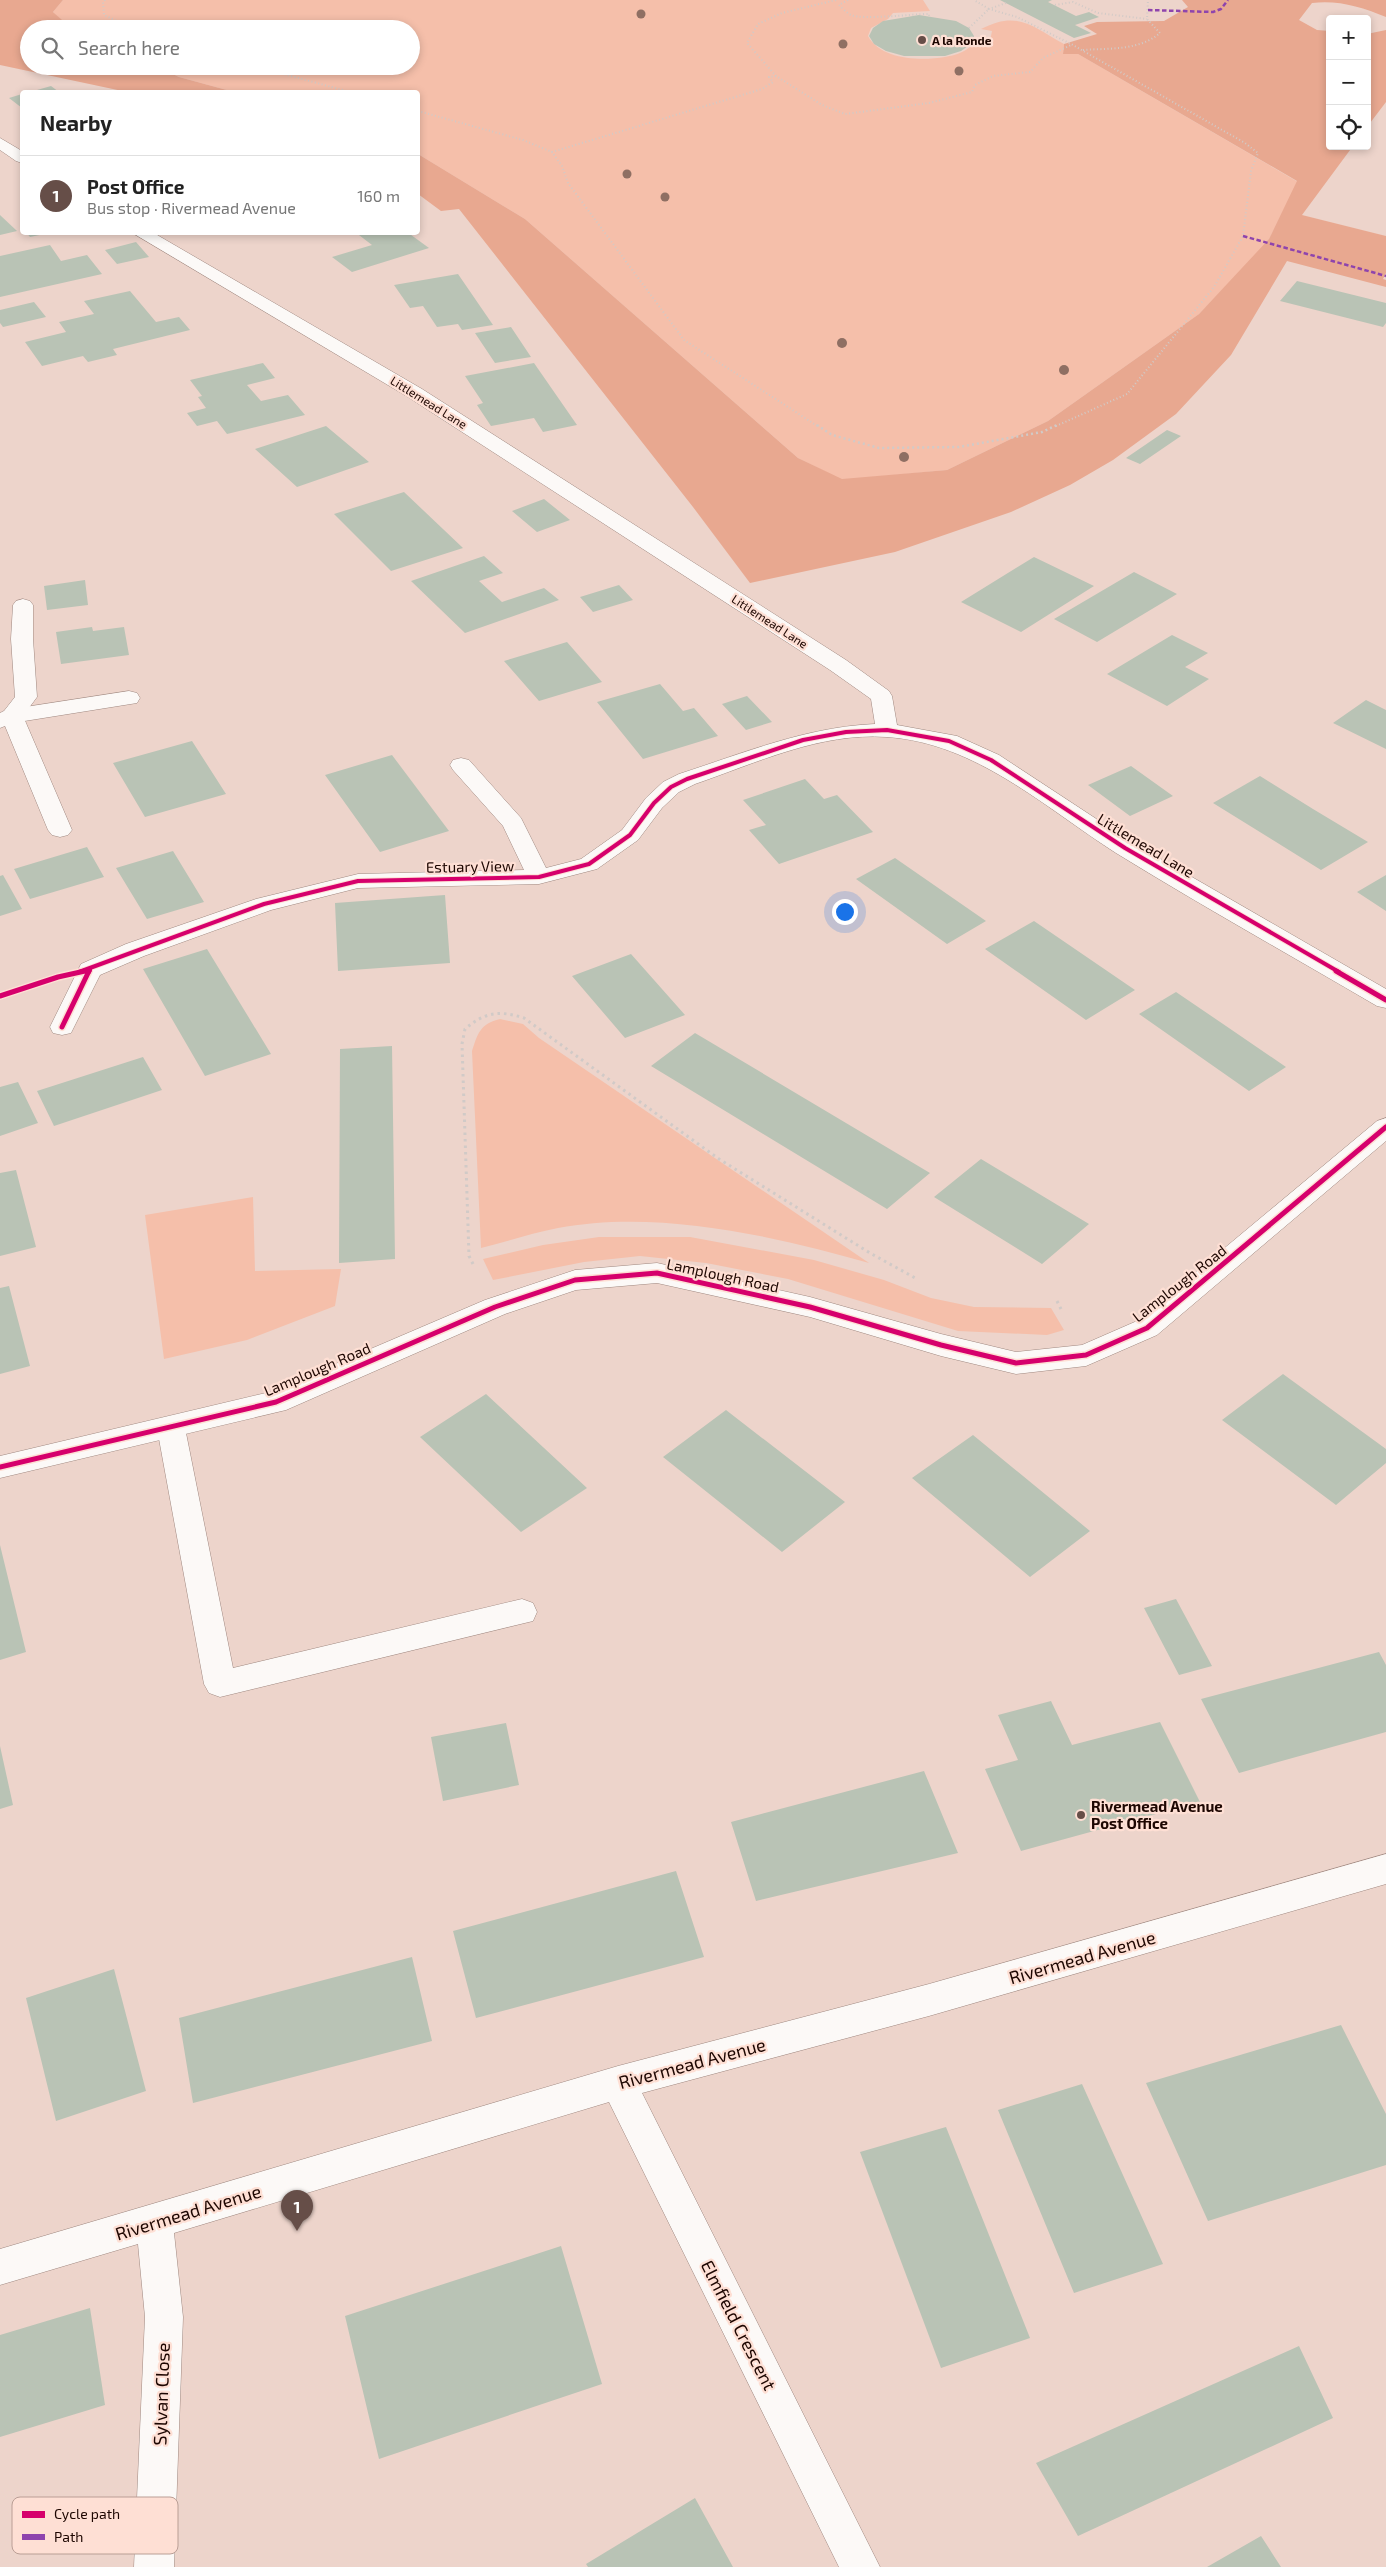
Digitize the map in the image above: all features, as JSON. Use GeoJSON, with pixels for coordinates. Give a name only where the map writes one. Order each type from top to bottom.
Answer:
{"type":"FeatureCollection","features":[{"type":"Feature","properties":{"kind":"street"},"geometry":{"type":"LineString","coordinates":[[0,143],[20,157]]}},
{"type":"Feature","properties":{"kind":"street","name":"Littlemead Lane"},"geometry":{"type":"LineString","coordinates":[[144,235],[415,393],[838,665],[881,696],[887,730],[949,741],[991,760],[1125,848],[1386,1000]]}},
{"type":"Feature","properties":{"kind":"street"},"geometry":{"type":"LineString","coordinates":[[6,719],[26,697],[22,639],[23,605]]}},
{"type":"Feature","properties":{"kind":"street"},"geometry":{"type":"LineString","coordinates":[[6,719],[129,698]]}},
{"type":"Feature","properties":{"kind":"street"},"geometry":{"type":"LineString","coordinates":[[6,719],[25,743],[60,830]]}},
{"type":"Feature","properties":{"kind":"street","name":"Estuary View"},"geometry":{"type":"LineString","coordinates":[[62,1027],[90,970],[135,950],[264,904],[358,881],[539,877],[589,864],[630,835],[654,802],[671,787],[687,779],[803,740],[846,732],[887,730]]}},
{"type":"Feature","properties":{"kind":"street","name":"Estuary View"},"geometry":{"type":"LineString","coordinates":[[461,765],[513,823],[539,877]]}},
{"type":"Feature","properties":{"kind":"street","name":"Lamplough Road"},"geometry":{"type":"LineString","coordinates":[[0,1467],[276,1402],[495,1307],[574,1280],[657,1273],[810,1307],[941,1345],[1016,1363],[1086,1354],[1147,1328],[1386,1127]]}},
{"type":"Feature","properties":{"kind":"street"},"geometry":{"type":"LineString","coordinates":[[172,1428],[220,1684],[522,1612]]}},
{"type":"Feature","properties":{"kind":"street","name":"Rivermead Avenue"},"geometry":{"type":"LineString","coordinates":[[0,2267],[618,2083],[948,1994],[1386,1869]]}},
{"type":"Feature","properties":{"kind":"street","name":"Elmfield Crescent"},"geometry":{"type":"LineString","coordinates":[[618,2083],[860,2567]]}},
{"type":"Feature","properties":{"kind":"street","name":"Sylvan Close"},"geometry":{"type":"LineString","coordinates":[[154,2222],[164,2317],[157,2497]]}},
{"type":"Feature","properties":{"kind":"street","name":"Sylvan Close"},"geometry":{"type":"LineString","coordinates":[[154,2567],[155,2554]]}},
{"type":"Feature","properties":{"kind":"path"},"geometry":{"type":"LineString","coordinates":[[105,0],[102,2],[104,15],[114,20]]}},
{"type":"Feature","properties":{"kind":"path"},"geometry":{"type":"LineString","coordinates":[[836,0],[782,13],[758,24],[747,44],[776,76],[822,104],[845,114],[877,111],[972,92],[975,85],[993,76],[1030,72],[1035,63],[1043,57],[1071,44]]}},
{"type":"Feature","properties":{"kind":"path"},"geometry":{"type":"LineString","coordinates":[[848,0],[839,5],[851,16],[876,18],[884,15],[909,13],[930,14],[929,16]]}},
{"type":"Feature","properties":{"kind":"path"},"geometry":{"type":"LineString","coordinates":[[420,112],[523,140],[552,152],[562,166],[568,183],[684,340],[832,436],[879,448],[959,447],[1042,432],[1127,394],[1214,287],[1243,236],[1251,171],[1258,153],[1245,143],[1071,44],[1017,17],[989,9],[974,0]]}},
{"type":"Feature","properties":{"kind":"path"},"geometry":{"type":"LineString","coordinates":[[1147,19],[1148,0]]}},
{"type":"Feature","properties":{"kind":"path"},"geometry":{"type":"LineString","coordinates":[[1055,5],[1073,2],[1098,13],[1147,19],[1160,33],[1154,40],[1082,50]]}},
{"type":"Feature","properties":{"kind":"path"},"geometry":{"type":"LineString","coordinates":[[969,28],[989,9],[1006,3]]}},
{"type":"Feature","properties":{"kind":"path"},"geometry":{"type":"LineString","coordinates":[[287,75],[343,90]]}},
{"type":"Feature","properties":{"kind":"path"},"geometry":{"type":"LineString","coordinates":[[552,152],[762,89],[773,82],[769,77],[776,76]]}},
{"type":"Feature","properties":{"kind":"path"},"geometry":{"type":"LineString","coordinates":[[469,1256],[462,1044],[465,1029],[480,1016],[492,1012],[504,1012],[524,1018],[719,1159],[870,1253],[917,1279]]}},
{"type":"Feature","properties":{"kind":"shaded area"},"geometry":{"type":"Polygon","coordinates":[[[0,0],[63,0],[53,12],[62,20],[20,20],[20,69],[0,65],[0,0]]]}},
{"type":"Feature","properties":{"kind":"shaded area"},"geometry":{"type":"Polygon","coordinates":[[[63,0],[923,0],[930,11],[893,13],[888,19],[871,28],[868,36],[874,44],[882,50],[902,57],[925,59],[945,57],[960,53],[974,45],[989,46],[992,31],[981,29],[994,23],[1015,21],[1024,23],[1033,26],[1064,44],[1063,54],[1078,54],[1298,182],[1267,243],[1199,314],[1048,421],[947,470],[842,480],[798,458],[525,219],[420,155],[420,90],[227,90],[175,75],[420,75],[420,20],[61,20],[53,12],[63,0]]]}},
{"type":"Feature","properties":{"kind":"shaded area"},"geometry":{"type":"Polygon","coordinates":[[[1182,0],[1386,0],[1386,17],[1350,5],[1322,2],[1312,3],[1299,20],[1317,30],[1326,31],[1326,150],[1350,150],[1302,215],[1386,236],[1386,273],[1383,279],[1386,280],[1386,287],[1287,261],[1231,355],[1176,414],[1113,460],[1070,485],[1011,512],[895,552],[750,583],[693,507],[459,209],[441,211],[420,195],[420,155],[525,219],[798,458],[842,479],[947,470],[1048,421],[1199,314],[1269,239],[1297,181],[1078,54],[1063,54],[1064,44],[1097,34],[1084,26],[1097,22],[1164,21],[1188,7],[1182,0]]]}},
{"type":"Feature","properties":{"kind":"shaded area"},"geometry":{"type":"Polygon","coordinates":[[[1386,30],[1386,102],[1371,122],[1371,60],[1371,33],[1386,30]]]}},
{"type":"Feature","properties":{"kind":"shaded area"},"geometry":{"type":"Polygon","coordinates":[[[47,75],[175,75],[227,90],[118,90],[47,75]]]}},
{"type":"Feature","properties":{"kind":"shaded area"},"geometry":{"type":"Polygon","coordinates":[[[500,1019],[523,1024],[539,1038],[869,1263],[794,1243],[755,1235],[715,1228],[635,1222],[596,1223],[558,1228],[481,1248],[472,1051],[481,1030],[493,1021],[500,1019]]]}},
{"type":"Feature","properties":{"kind":"shaded area"},"geometry":{"type":"Polygon","coordinates":[[[253,1197],[255,1271],[341,1269],[335,1306],[247,1340],[164,1359],[145,1215],[253,1197]]]}},
{"type":"Feature","properties":{"kind":"shaded area"},"geometry":{"type":"Polygon","coordinates":[[[599,1237],[690,1237],[814,1260],[884,1280],[931,1298],[974,1307],[1051,1308],[1064,1330],[1047,1335],[958,1331],[788,1279],[706,1263],[640,1256],[584,1262],[493,1280],[483,1259],[543,1245],[599,1237]]]}},
{"type":"Feature","properties":{"kind":"building"},"geometry":{"type":"Polygon","coordinates":[[[1000,0],[1052,0],[1048,2],[1076,16],[1089,12],[1099,17],[1075,25],[1091,33],[1074,38],[1000,0]]]}},
{"type":"Feature","properties":{"kind":"building","name":"A la Ronde"},"geometry":{"type":"Polygon","coordinates":[[[919,15],[956,21],[969,28],[974,36],[971,44],[961,51],[945,56],[904,56],[886,51],[874,44],[869,36],[873,28],[883,21],[919,15]]]}},
{"type":"Feature","properties":{"kind":"building"},"geometry":{"type":"Polygon","coordinates":[[[51,86],[56,90],[37,90],[51,86]]]}},
{"type":"Feature","properties":{"kind":"building"},"geometry":{"type":"Polygon","coordinates":[[[20,95],[20,106],[9,98],[20,95]]]}},
{"type":"Feature","properties":{"kind":"building"},"geometry":{"type":"Polygon","coordinates":[[[0,215],[17,231],[0,235],[0,215]]]}},
{"type":"Feature","properties":{"kind":"building"},"geometry":{"type":"Polygon","coordinates":[[[359,235],[411,235],[429,248],[352,272],[332,257],[372,245],[359,235]]]}},
{"type":"Feature","properties":{"kind":"building"},"geometry":{"type":"Polygon","coordinates":[[[136,242],[149,257],[117,264],[105,250],[136,242]]]}},
{"type":"Feature","properties":{"kind":"building"},"geometry":{"type":"Polygon","coordinates":[[[50,245],[61,261],[87,255],[102,274],[0,297],[0,256],[50,245]]]}},
{"type":"Feature","properties":{"kind":"building"},"geometry":{"type":"Polygon","coordinates":[[[458,274],[493,325],[462,330],[458,324],[437,327],[423,306],[410,308],[394,285],[458,274]]]}},
{"type":"Feature","properties":{"kind":"building"},"geometry":{"type":"Polygon","coordinates":[[[1297,281],[1386,303],[1386,323],[1383,327],[1280,301],[1297,281]]]}},
{"type":"Feature","properties":{"kind":"building"},"geometry":{"type":"Polygon","coordinates":[[[130,291],[156,322],[179,317],[190,330],[113,349],[117,355],[88,362],[83,356],[42,366],[25,342],[66,332],[59,322],[94,314],[84,301],[130,291]]]}},
{"type":"Feature","properties":{"kind":"building"},"geometry":{"type":"Polygon","coordinates":[[[34,302],[46,317],[3,327],[0,323],[0,310],[34,302]]]}},
{"type":"Feature","properties":{"kind":"building"},"geometry":{"type":"Polygon","coordinates":[[[511,327],[531,357],[495,363],[475,333],[511,327]]]}},
{"type":"Feature","properties":{"kind":"building"},"geometry":{"type":"Polygon","coordinates":[[[263,363],[275,378],[247,385],[261,401],[288,395],[305,415],[227,434],[217,421],[197,426],[187,413],[206,408],[198,397],[202,396],[190,380],[263,363]]]}},
{"type":"Feature","properties":{"kind":"building"},"geometry":{"type":"Polygon","coordinates":[[[534,363],[577,425],[543,432],[534,418],[491,426],[477,405],[483,403],[465,376],[534,363]]]}},
{"type":"Feature","properties":{"kind":"building"},"geometry":{"type":"Polygon","coordinates":[[[326,426],[369,462],[297,487],[255,449],[326,426]]]}},
{"type":"Feature","properties":{"kind":"building"},"geometry":{"type":"Polygon","coordinates":[[[1167,430],[1181,436],[1140,464],[1126,458],[1167,430]]]}},
{"type":"Feature","properties":{"kind":"building"},"geometry":{"type":"Polygon","coordinates":[[[404,492],[463,548],[391,571],[334,514],[404,492]]]}},
{"type":"Feature","properties":{"kind":"building"},"geometry":{"type":"Polygon","coordinates":[[[544,499],[570,520],[537,532],[512,511],[544,499]]]}},
{"type":"Feature","properties":{"kind":"building"},"geometry":{"type":"Polygon","coordinates":[[[484,556],[503,573],[479,581],[502,602],[544,588],[559,600],[465,633],[411,581],[484,556]]]}},
{"type":"Feature","properties":{"kind":"building"},"geometry":{"type":"Polygon","coordinates":[[[1034,557],[1094,586],[1021,632],[961,602],[1034,557]]]}},
{"type":"Feature","properties":{"kind":"building"},"geometry":{"type":"Polygon","coordinates":[[[1134,572],[1177,594],[1097,642],[1054,619],[1134,572]]]}},
{"type":"Feature","properties":{"kind":"building"},"geometry":{"type":"Polygon","coordinates":[[[85,580],[88,605],[47,610],[44,586],[85,580]]]}},
{"type":"Feature","properties":{"kind":"building"},"geometry":{"type":"Polygon","coordinates":[[[619,585],[633,600],[593,612],[580,597],[619,585]]]}},
{"type":"Feature","properties":{"kind":"building"},"geometry":{"type":"Polygon","coordinates":[[[92,627],[93,631],[124,627],[129,655],[61,664],[56,632],[92,627]]]}},
{"type":"Feature","properties":{"kind":"building"},"geometry":{"type":"Polygon","coordinates":[[[1172,635],[1208,653],[1185,667],[1209,679],[1167,706],[1107,674],[1172,635]]]}},
{"type":"Feature","properties":{"kind":"building"},"geometry":{"type":"Polygon","coordinates":[[[567,642],[602,682],[539,701],[504,661],[567,642]]]}},
{"type":"Feature","properties":{"kind":"building"},"geometry":{"type":"Polygon","coordinates":[[[660,684],[683,711],[694,708],[718,736],[643,759],[597,702],[660,684]]]}},
{"type":"Feature","properties":{"kind":"building"},"geometry":{"type":"Polygon","coordinates":[[[747,696],[772,722],[746,730],[722,704],[747,696]]]}},
{"type":"Feature","properties":{"kind":"building"},"geometry":{"type":"Polygon","coordinates":[[[1366,700],[1386,710],[1386,749],[1333,723],[1366,700]]]}},
{"type":"Feature","properties":{"kind":"building"},"geometry":{"type":"Polygon","coordinates":[[[192,741],[226,794],[145,817],[113,763],[192,741]]]}},
{"type":"Feature","properties":{"kind":"building"},"geometry":{"type":"Polygon","coordinates":[[[392,755],[449,831],[380,852],[325,775],[392,755]]]}},
{"type":"Feature","properties":{"kind":"building"},"geometry":{"type":"Polygon","coordinates":[[[1131,766],[1173,796],[1130,816],[1088,785],[1131,766]]]}},
{"type":"Feature","properties":{"kind":"building"},"geometry":{"type":"Polygon","coordinates":[[[1260,776],[1368,842],[1321,870],[1213,803],[1260,776]]]}},
{"type":"Feature","properties":{"kind":"building"},"geometry":{"type":"Polygon","coordinates":[[[805,779],[824,799],[837,795],[873,832],[779,864],[749,830],[766,825],[743,800],[805,779]]]}},
{"type":"Feature","properties":{"kind":"building"},"geometry":{"type":"Polygon","coordinates":[[[87,847],[104,877],[30,899],[14,869],[87,847]]]}},
{"type":"Feature","properties":{"kind":"building"},"geometry":{"type":"Polygon","coordinates":[[[173,851],[204,902],[147,919],[116,868],[173,851]]]}},
{"type":"Feature","properties":{"kind":"building"},"geometry":{"type":"Polygon","coordinates":[[[895,858],[986,921],[947,944],[856,879],[895,858]]]}},
{"type":"Feature","properties":{"kind":"building"},"geometry":{"type":"Polygon","coordinates":[[[3,875],[22,909],[0,916],[0,876],[3,875]]]}},
{"type":"Feature","properties":{"kind":"building"},"geometry":{"type":"Polygon","coordinates":[[[1386,875],[1386,911],[1357,892],[1386,875]]]}},
{"type":"Feature","properties":{"kind":"building"},"geometry":{"type":"Polygon","coordinates":[[[445,895],[450,963],[338,971],[335,903],[445,895]]]}},
{"type":"Feature","properties":{"kind":"building"},"geometry":{"type":"Polygon","coordinates":[[[1034,921],[1135,990],[1086,1020],[985,949],[1034,921]]]}},
{"type":"Feature","properties":{"kind":"building"},"geometry":{"type":"Polygon","coordinates":[[[207,949],[271,1054],[205,1076],[143,969],[207,949]]]}},
{"type":"Feature","properties":{"kind":"building"},"geometry":{"type":"Polygon","coordinates":[[[631,954],[685,1015],[625,1038],[572,976],[631,954]]]}},
{"type":"Feature","properties":{"kind":"building"},"geometry":{"type":"Polygon","coordinates":[[[1176,992],[1286,1067],[1249,1091],[1139,1014],[1176,992]]]}},
{"type":"Feature","properties":{"kind":"building"},"geometry":{"type":"Polygon","coordinates":[[[695,1033],[930,1173],[887,1209],[651,1066],[695,1033]]]}},
{"type":"Feature","properties":{"kind":"building"},"geometry":{"type":"Polygon","coordinates":[[[392,1046],[395,1259],[339,1263],[340,1049],[392,1046]]]}},
{"type":"Feature","properties":{"kind":"building"},"geometry":{"type":"Polygon","coordinates":[[[143,1057],[162,1090],[54,1126],[37,1091],[143,1057]]]}},
{"type":"Feature","properties":{"kind":"building"},"geometry":{"type":"Polygon","coordinates":[[[18,1082],[38,1123],[0,1136],[0,1087],[18,1082]]]}},
{"type":"Feature","properties":{"kind":"building"},"geometry":{"type":"Polygon","coordinates":[[[981,1159],[1089,1224],[1042,1264],[934,1197],[981,1159]]]}},
{"type":"Feature","properties":{"kind":"building"},"geometry":{"type":"Polygon","coordinates":[[[16,1170],[36,1247],[0,1256],[0,1173],[16,1170]]]}},
{"type":"Feature","properties":{"kind":"building"},"geometry":{"type":"Polygon","coordinates":[[[9,1286],[30,1366],[0,1374],[0,1288],[9,1286]]]}},
{"type":"Feature","properties":{"kind":"building"},"geometry":{"type":"Polygon","coordinates":[[[1283,1374],[1386,1449],[1386,1463],[1336,1505],[1222,1420],[1283,1374]]]}},
{"type":"Feature","properties":{"kind":"building"},"geometry":{"type":"Polygon","coordinates":[[[486,1394],[587,1488],[521,1532],[420,1437],[486,1394]]]}},
{"type":"Feature","properties":{"kind":"building"},"geometry":{"type":"Polygon","coordinates":[[[726,1410],[845,1502],[782,1552],[663,1457],[726,1410]]]}},
{"type":"Feature","properties":{"kind":"building"},"geometry":{"type":"Polygon","coordinates":[[[973,1435],[1090,1531],[1030,1577],[912,1478],[973,1435]]]}},
{"type":"Feature","properties":{"kind":"building"},"geometry":{"type":"Polygon","coordinates":[[[0,1545],[26,1652],[0,1660],[0,1545]]]}},
{"type":"Feature","properties":{"kind":"building"},"geometry":{"type":"Polygon","coordinates":[[[1176,1599],[1212,1666],[1179,1675],[1144,1608],[1176,1599]]]}},
{"type":"Feature","properties":{"kind":"building"},"geometry":{"type":"Polygon","coordinates":[[[1379,1652],[1386,1665],[1386,1732],[1239,1773],[1201,1699],[1379,1652]]]}},
{"type":"Feature","properties":{"kind":"building"},"geometry":{"type":"Polygon","coordinates":[[[1051,1701],[1072,1745],[1160,1722],[1200,1802],[1021,1851],[985,1769],[1018,1760],[998,1715],[1051,1701]]]}},
{"type":"Feature","properties":{"kind":"building"},"geometry":{"type":"Polygon","coordinates":[[[506,1723],[519,1785],[443,1801],[431,1737],[506,1723]]]}},
{"type":"Feature","properties":{"kind":"building"},"geometry":{"type":"Polygon","coordinates":[[[0,1746],[13,1805],[0,1809],[0,1746]]]}},
{"type":"Feature","properties":{"kind":"building"},"geometry":{"type":"Polygon","coordinates":[[[924,1771],[958,1853],[756,1901],[731,1822],[924,1771]]]}},
{"type":"Feature","properties":{"kind":"building"},"geometry":{"type":"Polygon","coordinates":[[[676,1871],[704,1957],[476,2018],[453,1931],[676,1871]]]}},
{"type":"Feature","properties":{"kind":"building"},"geometry":{"type":"Polygon","coordinates":[[[412,1957],[432,2041],[193,2103],[179,2018],[412,1957]]]}},
{"type":"Feature","properties":{"kind":"building"},"geometry":{"type":"Polygon","coordinates":[[[114,1969],[146,2091],[56,2121],[26,1998],[114,1969]]]}},
{"type":"Feature","properties":{"kind":"building"},"geometry":{"type":"Polygon","coordinates":[[[1341,2025],[1386,2114],[1386,2165],[1208,2221],[1146,2083],[1341,2025]]]}},
{"type":"Feature","properties":{"kind":"building"},"geometry":{"type":"Polygon","coordinates":[[[1082,2084],[1163,2264],[1074,2293],[998,2110],[1082,2084]]]}},
{"type":"Feature","properties":{"kind":"building"},"geometry":{"type":"Polygon","coordinates":[[[946,2127],[1030,2338],[941,2368],[860,2152],[946,2127]]]}},
{"type":"Feature","properties":{"kind":"building"},"geometry":{"type":"Polygon","coordinates":[[[561,2246],[602,2384],[379,2459],[345,2316],[561,2246]]]}},
{"type":"Feature","properties":{"kind":"building"},"geometry":{"type":"Polygon","coordinates":[[[90,2308],[105,2405],[0,2437],[0,2335],[90,2308]]]}},
{"type":"Feature","properties":{"kind":"building"},"geometry":{"type":"Polygon","coordinates":[[[1299,2346],[1333,2418],[1078,2536],[1036,2463],[1299,2346]]]}},
{"type":"Feature","properties":{"kind":"building"},"geometry":{"type":"Polygon","coordinates":[[[695,2498],[733,2567],[588,2567],[586,2564],[695,2498]]]}},
{"type":"Feature","properties":{"kind":"building"},"geometry":{"type":"Polygon","coordinates":[[[1261,2536],[1281,2567],[1207,2567],[1261,2536]]]}},
{"type":"Feature","properties":{"kind":"marked path"},"geometry":{"type":"LineString","coordinates":[[1148,10],[1213,12],[1221,9],[1228,0]]}},
{"type":"Feature","properties":{"kind":"marked path"},"geometry":{"type":"LineString","coordinates":[[1243,236],[1386,276]]}},
{"type":"Feature","properties":{"kind":"cycle path"},"geometry":{"type":"LineString","coordinates":[[0,996],[58,977],[90,970],[135,950],[264,904],[358,881],[539,877],[589,864],[630,835],[654,803],[671,787],[687,779],[803,740],[846,732],[887,730],[949,741],[991,760],[1125,848],[1386,1000]]}},
{"type":"Feature","properties":{"kind":"cycle path"},"geometry":{"type":"LineString","coordinates":[[62,1027],[90,970]]}},
{"type":"Feature","properties":{"kind":"cycle path"},"geometry":{"type":"LineString","coordinates":[[0,1467],[276,1402],[495,1307],[575,1280],[657,1273],[810,1307],[941,1345],[1016,1363],[1086,1355],[1147,1328],[1386,1127]]}},
{"type":"Feature","properties":{"kind":"place","name":"A la Ronde"},"geometry":{"type":"Point","coordinates":[922,40]}},
{"type":"Feature","properties":{"kind":"place","name":"Rivermead Avenue Post Office"},"geometry":{"type":"Point","coordinates":[1081,1815]}},
{"type":"Feature","properties":{"kind":"place","name":"Post Office"},"geometry":{"type":"Point","coordinates":[297,2231]}}]}
